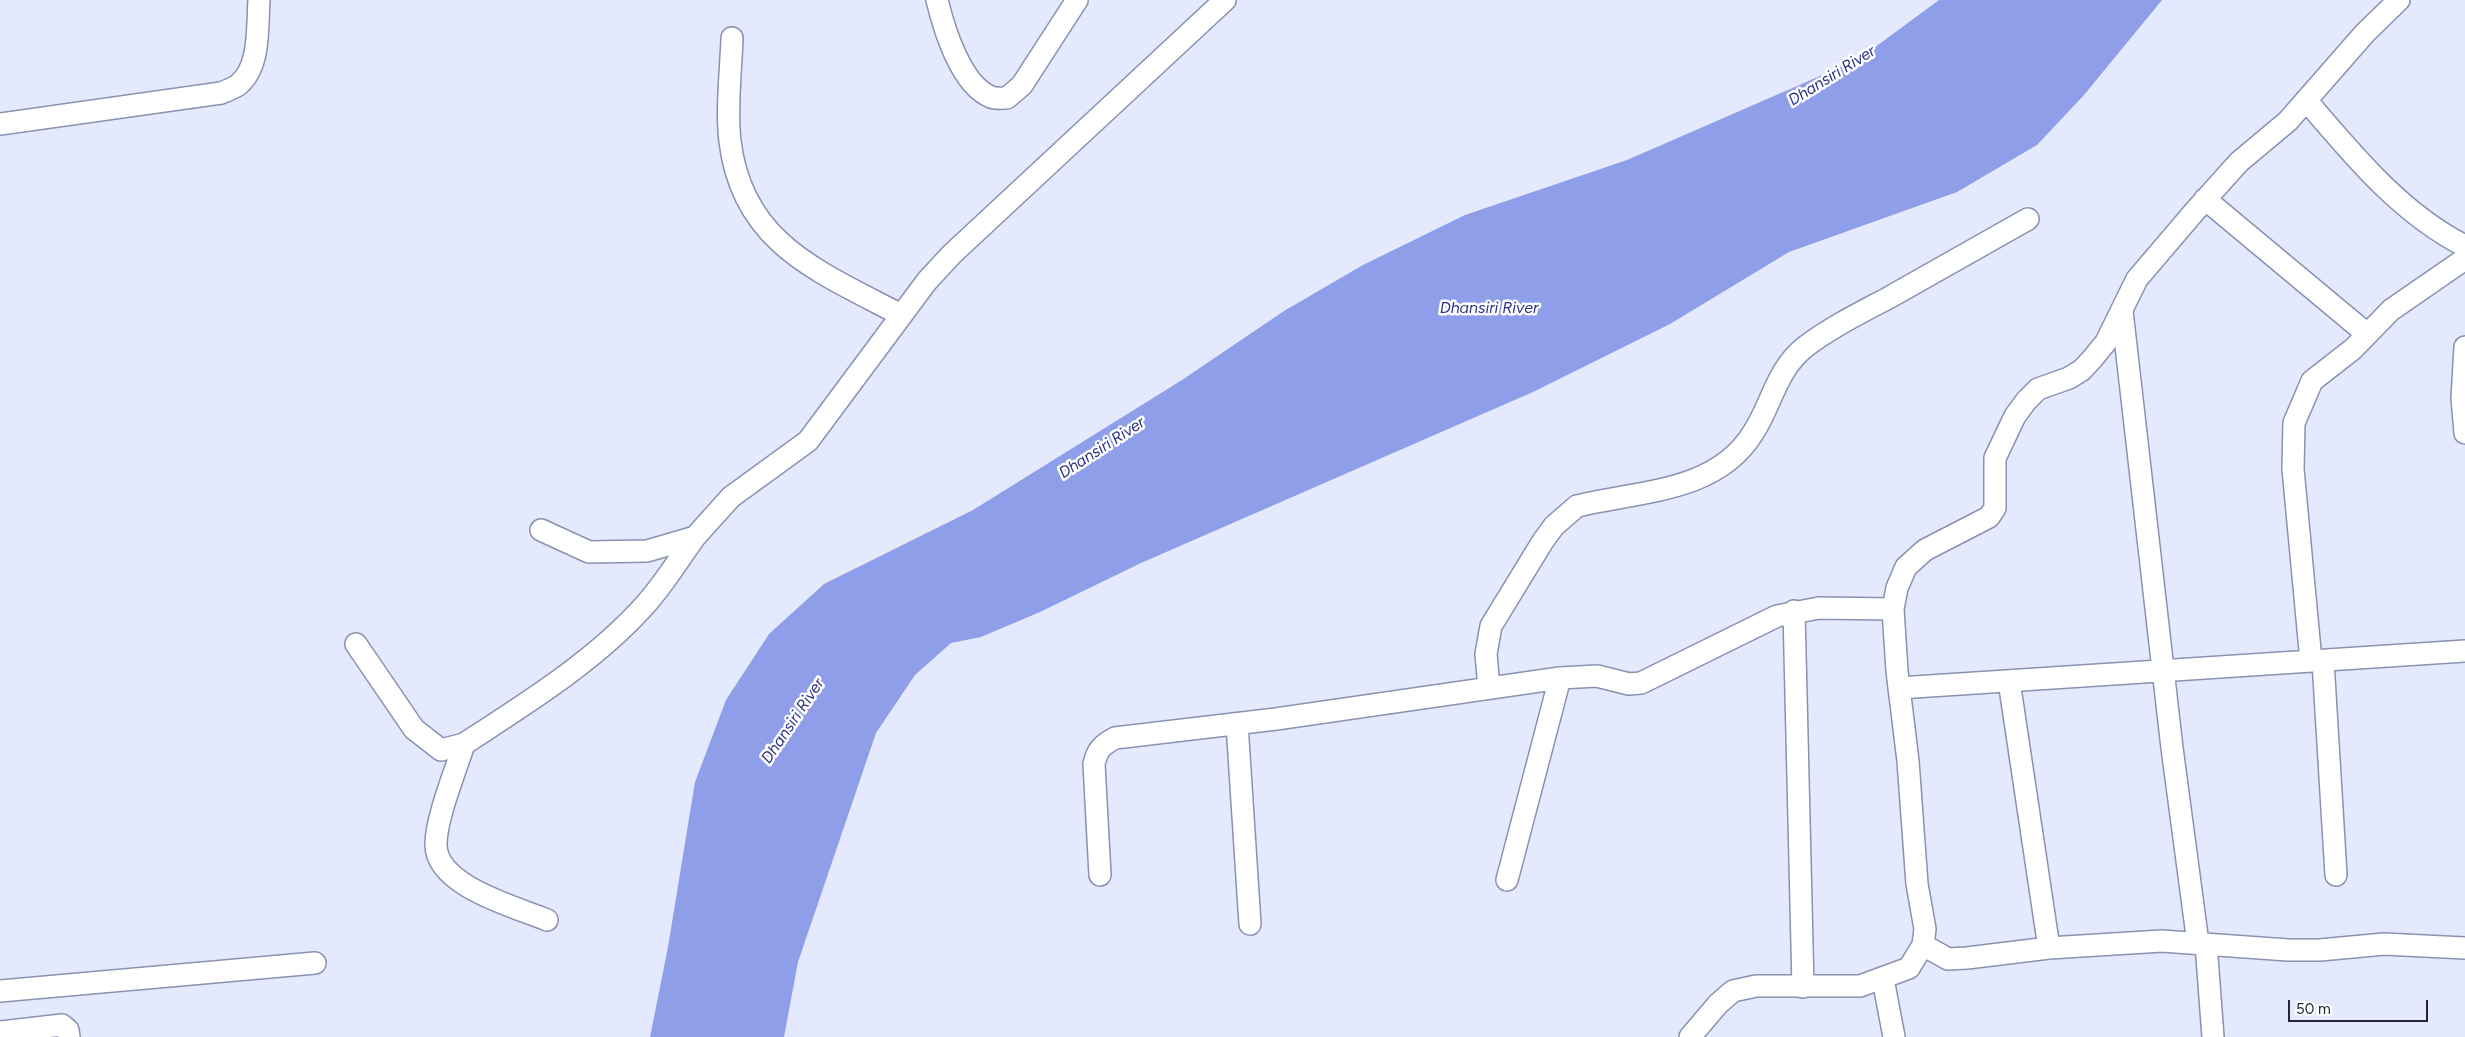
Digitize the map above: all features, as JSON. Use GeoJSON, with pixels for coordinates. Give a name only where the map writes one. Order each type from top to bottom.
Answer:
{"type":"FeatureCollection","features":[{"type":"Feature","properties":{"kind":"street"},"geometry":{"type":"LineString","coordinates":[[0,124],[221,94],[238,85],[249,73],[254,53],[258,0]]}},
{"type":"Feature","properties":{"kind":"street"},"geometry":{"type":"LineString","coordinates":[[937,0],[961,66],[974,83],[992,97],[1007,98],[1022,85],[1077,0]]}},
{"type":"Feature","properties":{"kind":"street"},"geometry":{"type":"LineString","coordinates":[[356,644],[414,729],[441,750],[464,744],[584,662],[646,604],[695,537],[731,497],[808,441],[927,281],[952,254],[1225,0]]}},
{"type":"Feature","properties":{"kind":"street"},"geometry":{"type":"LineString","coordinates":[[1690,1037],[1718,1004],[1733,992],[1756,986],[1860,986],[1883,979],[1908,968],[1923,946],[1925,929],[1916,884],[1908,761],[1899,688],[1893,609],[1897,588],[1906,567],[1925,550],[1989,517],[1995,508],[1995,458],[2010,425],[2026,401],[2038,389],[2069,378],[2082,370],[2106,342],[2137,279],[2205,199],[2238,162],[2288,121],[2365,33],[2399,0]]}},
{"type":"Feature","properties":{"kind":"street"},"geometry":{"type":"LineString","coordinates":[[732,38],[730,140],[736,172],[747,202],[757,220],[810,266],[901,315]]}},
{"type":"Feature","properties":{"kind":"street"},"geometry":{"type":"LineString","coordinates":[[2306,100],[2370,172],[2414,213],[2440,234],[2465,246]]}},
{"type":"Feature","properties":{"kind":"street"},"geometry":{"type":"LineString","coordinates":[[2205,199],[2367,334]]}},
{"type":"Feature","properties":{"kind":"street"},"geometry":{"type":"LineString","coordinates":[[1489,688],[1486,654],[1492,626],[1543,540],[1566,515],[1577,506],[1676,487],[1716,470],[1738,453],[1753,433],[1775,384],[1786,367],[1803,349],[1881,302],[2028,219]]}},
{"type":"Feature","properties":{"kind":"street"},"geometry":{"type":"LineString","coordinates":[[2336,875],[2317,661],[2293,469],[2294,423],[2312,381],[2353,349],[2391,310],[2465,259]]}},
{"type":"Feature","properties":{"kind":"street"},"geometry":{"type":"LineString","coordinates":[[2122,311],[2182,834],[2202,943],[2213,1037]]}},
{"type":"Feature","properties":{"kind":"street"},"geometry":{"type":"LineString","coordinates":[[2465,347],[2462,398],[2465,432]]}},
{"type":"Feature","properties":{"kind":"street"},"geometry":{"type":"LineString","coordinates":[[541,530],[589,552],[647,551],[695,537]]}},
{"type":"Feature","properties":{"kind":"street"},"geometry":{"type":"LineString","coordinates":[[1100,875],[1094,764],[1096,752],[1104,744],[1126,735],[1237,724],[1560,678],[1597,676],[1629,684],[1641,683],[1777,616],[1794,611],[1838,606],[1893,609]]}},
{"type":"Feature","properties":{"kind":"street"},"geometry":{"type":"LineString","coordinates":[[1794,611],[1803,987]]}},
{"type":"Feature","properties":{"kind":"street"},"geometry":{"type":"LineString","coordinates":[[1899,688],[2465,651]]}},
{"type":"Feature","properties":{"kind":"street"},"geometry":{"type":"LineString","coordinates":[[1507,880],[1560,678]]}},
{"type":"Feature","properties":{"kind":"street"},"geometry":{"type":"LineString","coordinates":[[2009,681],[2049,948]]}},
{"type":"Feature","properties":{"kind":"street"},"geometry":{"type":"LineString","coordinates":[[1237,724],[1250,924]]}},
{"type":"Feature","properties":{"kind":"street"},"geometry":{"type":"LineString","coordinates":[[464,744],[435,845],[442,864],[454,878],[473,890],[547,920]]}},
{"type":"Feature","properties":{"kind":"street"},"geometry":{"type":"LineString","coordinates":[[1923,946],[1948,958],[1967,958],[2049,948],[2162,941],[2288,950],[2320,950],[2392,944],[2465,948]]}},
{"type":"Feature","properties":{"kind":"street"},"geometry":{"type":"LineString","coordinates":[[0,991],[315,963]]}},
{"type":"Feature","properties":{"kind":"street"},"geometry":{"type":"LineString","coordinates":[[1883,979],[1894,1037]]}},
{"type":"Feature","properties":{"kind":"street"},"geometry":{"type":"LineString","coordinates":[[0,1032],[62,1025],[68,1030],[68,1037]]}},
{"type":"Feature","properties":{"kind":"water","name":"Dhansiri River"},"geometry":{"type":"Polygon","coordinates":[[[1939,0],[2162,0],[2084,95],[2037,145],[1957,192],[1789,252],[1670,324],[1533,392],[1141,563],[1040,612],[981,637],[951,643],[915,675],[876,733],[798,962],[784,1037],[650,1037],[668,947],[695,782],[726,700],[769,634],[824,584],[973,510],[1182,380],[1284,311],[1363,265],[1465,215],[1627,160],[1859,59],[1939,0]]]}}]}
